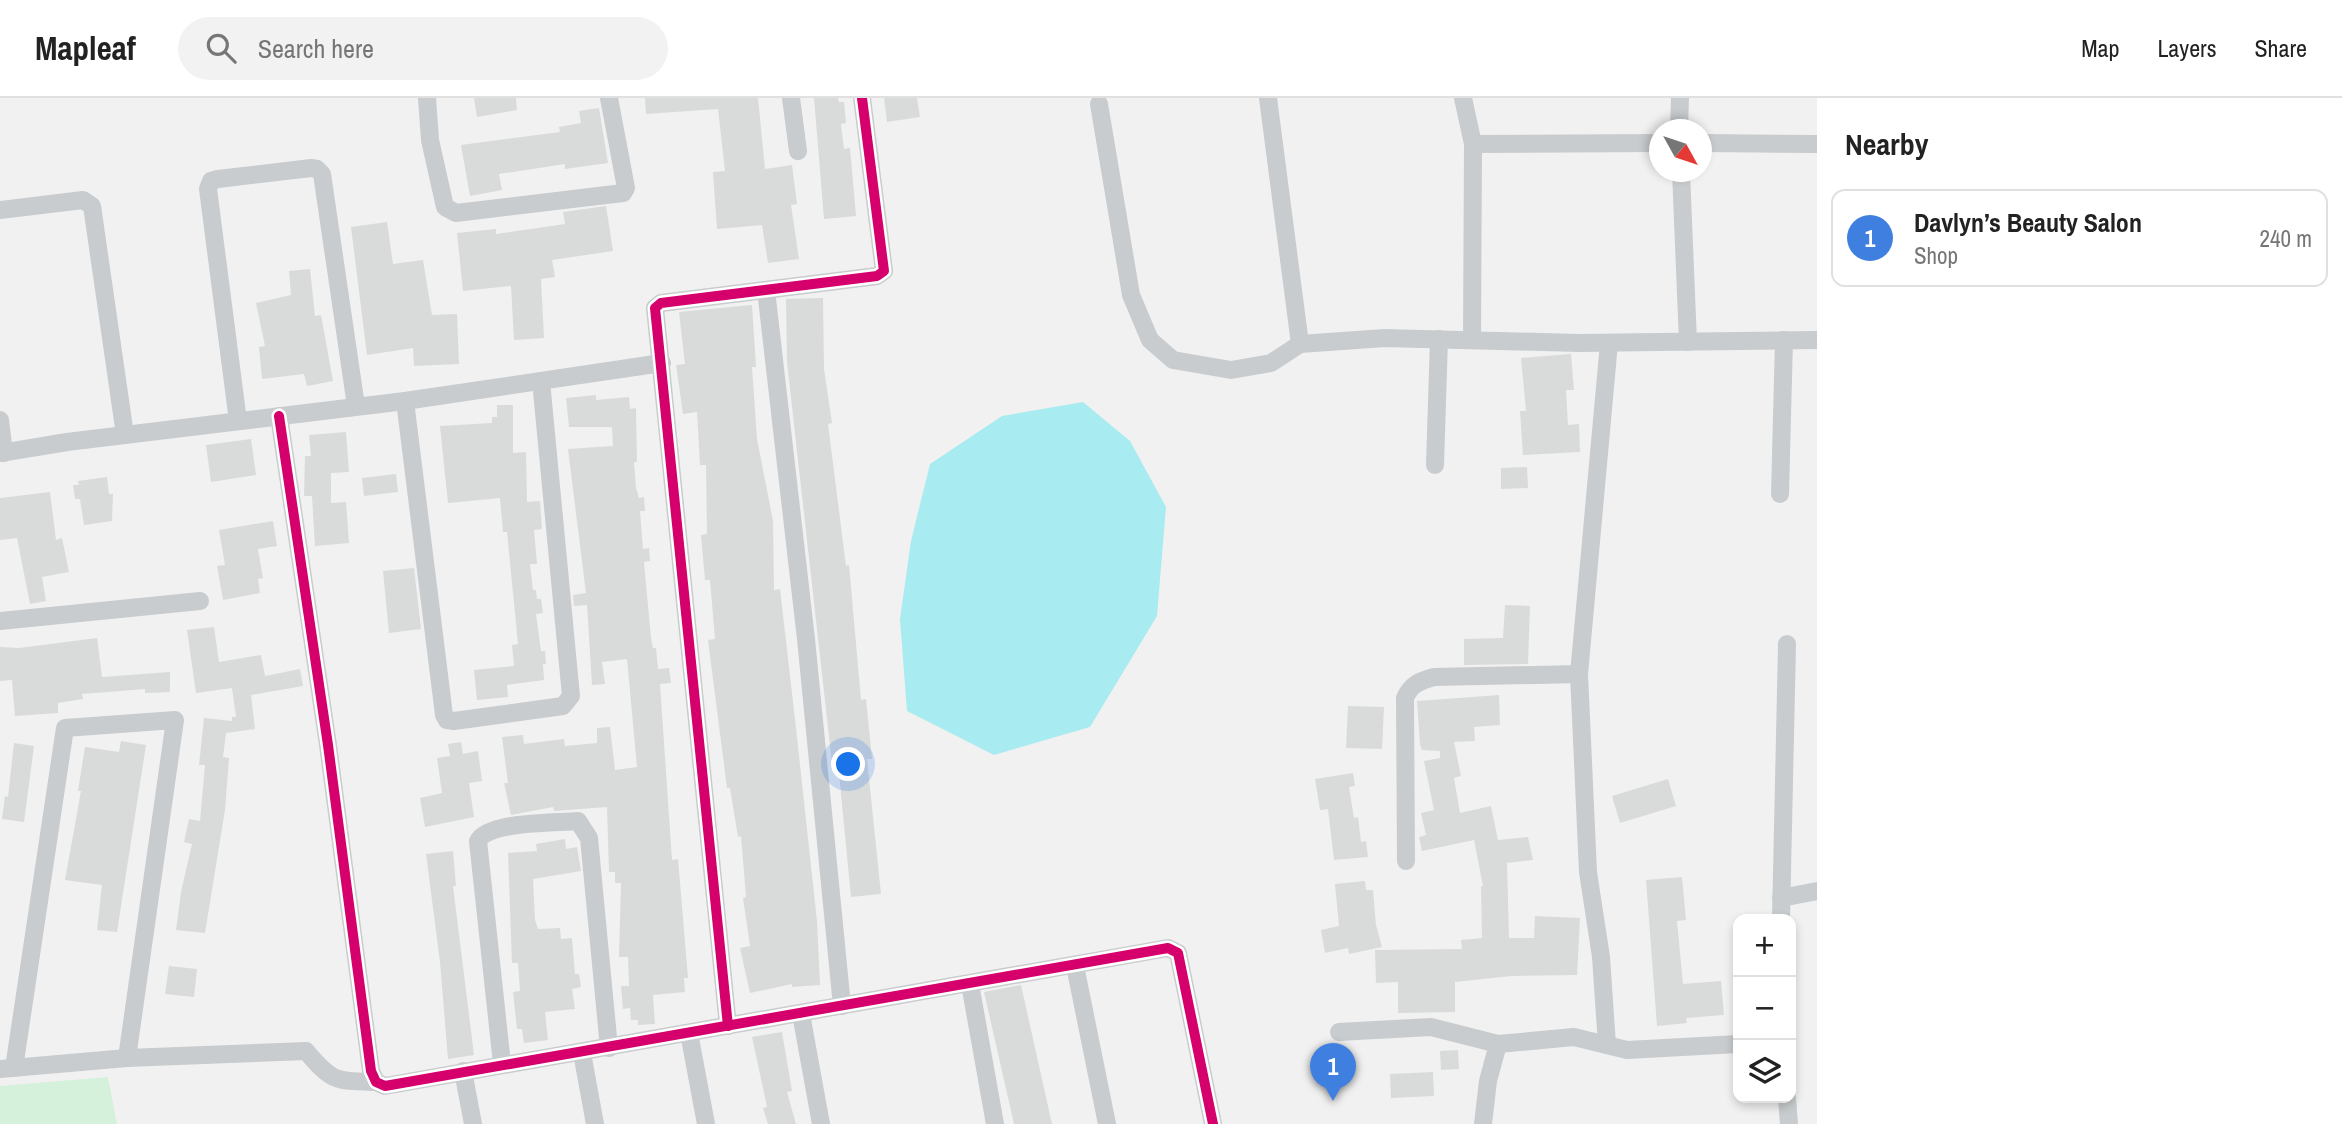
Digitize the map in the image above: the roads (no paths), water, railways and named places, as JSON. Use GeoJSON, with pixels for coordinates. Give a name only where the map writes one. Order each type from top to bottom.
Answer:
{"type":"FeatureCollection","features":[{"type":"Feature","properties":{"kind":"street"},"geometry":{"type":"LineString","coordinates":[[427,98],[430,140],[445,207],[456,213],[624,193],[609,98]]}},
{"type":"Feature","properties":{"kind":"street"},"geometry":{"type":"LineString","coordinates":[[791,98],[798,152]]}},
{"type":"Feature","properties":{"kind":"street"},"geometry":{"type":"LineString","coordinates":[[729,1026],[662,363],[654,308],[661,303],[877,276],[884,271],[862,98]]}},
{"type":"Feature","properties":{"kind":"street"},"geometry":{"type":"LineString","coordinates":[[1268,98],[1300,344]]}},
{"type":"Feature","properties":{"kind":"street"},"geometry":{"type":"LineString","coordinates":[[1463,98],[1473,144],[1472,340]]}},
{"type":"Feature","properties":{"kind":"street"},"geometry":{"type":"LineString","coordinates":[[1679,119],[1680,98]]}},
{"type":"Feature","properties":{"kind":"street"},"geometry":{"type":"LineString","coordinates":[[1099,104],[1131,295],[1150,340],[1173,360],[1231,370],[1271,363],[1300,344],[1373,338],[1609,343],[1817,340]]}},
{"type":"Feature","properties":{"kind":"street"},"geometry":{"type":"LineString","coordinates":[[1473,144],[1649,143]]}},
{"type":"Feature","properties":{"kind":"street"},"geometry":{"type":"LineString","coordinates":[[1712,143],[1817,144]]}},
{"type":"Feature","properties":{"kind":"street"},"geometry":{"type":"LineString","coordinates":[[238,421],[208,189],[211,181],[218,179],[311,168],[322,174],[356,406]]}},
{"type":"Feature","properties":{"kind":"street"},"geometry":{"type":"LineString","coordinates":[[1682,182],[1686,227],[1688,342]]}},
{"type":"Feature","properties":{"kind":"street"},"geometry":{"type":"LineString","coordinates":[[0,210],[83,200],[92,206],[125,435]]}},
{"type":"Feature","properties":{"kind":"street"},"geometry":{"type":"LineString","coordinates":[[766,290],[806,639],[842,1006]]}},
{"type":"Feature","properties":{"kind":"street"},"geometry":{"type":"LineString","coordinates":[[1435,465],[1439,339]]}},
{"type":"Feature","properties":{"kind":"street"},"geometry":{"type":"LineString","coordinates":[[1780,494],[1784,340]]}},
{"type":"Feature","properties":{"kind":"street"},"geometry":{"type":"LineString","coordinates":[[1607,1045],[1601,957],[1588,872],[1579,674],[1609,343]]}},
{"type":"Feature","properties":{"kind":"street"},"geometry":{"type":"LineString","coordinates":[[0,420],[2,453],[125,435],[405,401],[662,363]]}},
{"type":"Feature","properties":{"kind":"street"},"geometry":{"type":"LineString","coordinates":[[405,401],[444,715],[447,720],[454,720],[563,706],[571,696],[541,381]]}},
{"type":"Feature","properties":{"kind":"street"},"geometry":{"type":"LineString","coordinates":[[279,416],[328,745],[371,1071],[376,1082]]}},
{"type":"Feature","properties":{"kind":"street"},"geometry":{"type":"LineString","coordinates":[[0,621],[200,601]]}},
{"type":"Feature","properties":{"kind":"street"},"geometry":{"type":"LineString","coordinates":[[1781,914],[1787,644]]}},
{"type":"Feature","properties":{"kind":"street"},"geometry":{"type":"LineString","coordinates":[[1406,861],[1405,698],[1409,689],[1418,681],[1434,677],[1579,674]]}},
{"type":"Feature","properties":{"kind":"street"},"geometry":{"type":"LineString","coordinates":[[127,1058],[176,720],[65,728],[7,1068],[127,1058],[306,1051],[322,1070],[338,1082],[376,1082],[385,1086],[1168,948],[1175,949],[1213,1124]]}},
{"type":"Feature","properties":{"kind":"street"},"geometry":{"type":"LineString","coordinates":[[502,1064],[478,841],[482,835],[494,828],[578,821],[585,829],[589,838],[609,1048]]}},
{"type":"Feature","properties":{"kind":"street"},"geometry":{"type":"LineString","coordinates":[[1782,898],[1817,891]]}},
{"type":"Feature","properties":{"kind":"street"},"geometry":{"type":"LineString","coordinates":[[1075,966],[1107,1124]]}},
{"type":"Feature","properties":{"kind":"street"},"geometry":{"type":"LineString","coordinates":[[970,984],[995,1124]]}},
{"type":"Feature","properties":{"kind":"street"},"geometry":{"type":"LineString","coordinates":[[800,1014],[821,1124]]}},
{"type":"Feature","properties":{"kind":"street"},"geometry":{"type":"LineString","coordinates":[[1339,1032],[1431,1027],[1498,1044],[1574,1037],[1648,1051],[1733,1044]]}},
{"type":"Feature","properties":{"kind":"street"},"geometry":{"type":"LineString","coordinates":[[689,1033],[706,1124]]}},
{"type":"Feature","properties":{"kind":"street"},"geometry":{"type":"LineString","coordinates":[[1483,1124],[1488,1081],[1498,1044]]}},
{"type":"Feature","properties":{"kind":"street"},"geometry":{"type":"LineString","coordinates":[[582,1053],[595,1124]]}},
{"type":"Feature","properties":{"kind":"street"},"geometry":{"type":"LineString","coordinates":[[463,1071],[472,1124]]}},
{"type":"Feature","properties":{"kind":"street"},"geometry":{"type":"LineString","coordinates":[[1787,1103],[1789,1124]]}},
{"type":"Feature","properties":{"kind":"water"},"geometry":{"type":"Polygon","coordinates":[[[1083,402],[1130,441],[1166,507],[1157,616],[1090,727],[994,755],[907,711],[900,619],[911,541],[930,464],[1002,416],[1083,402]]]}},
{"type":"Feature","properties":{"kind":"place","name":"Davlyn’s Beauty Salon"},"geometry":{"type":"Point","coordinates":[1333,1101]}}]}
